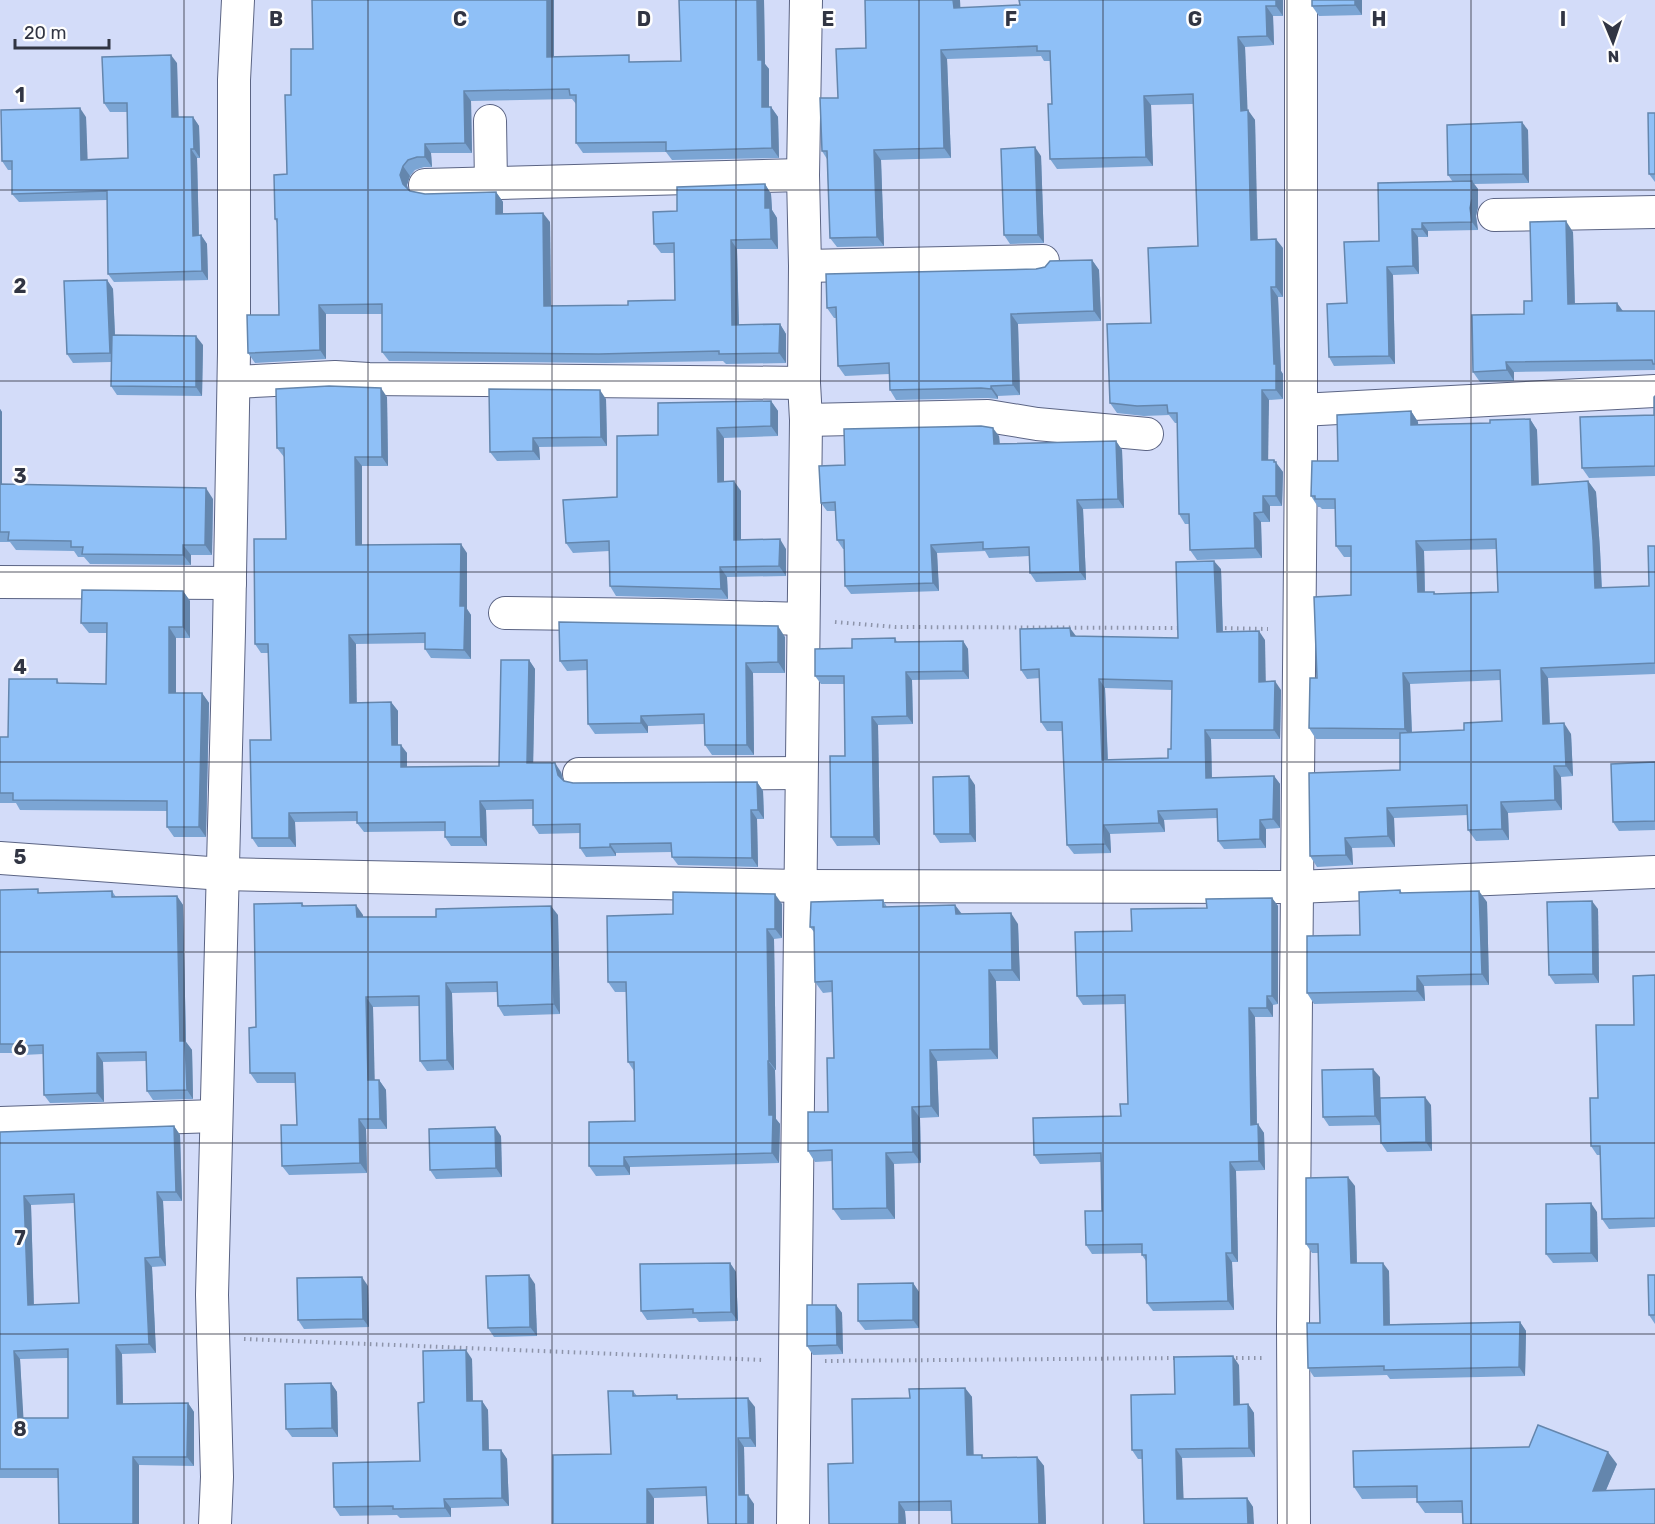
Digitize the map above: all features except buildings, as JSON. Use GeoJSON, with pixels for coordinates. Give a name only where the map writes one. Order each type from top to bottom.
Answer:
{"type":"FeatureCollection","features":[{"type":"Feature","properties":{"kind":"street"},"geometry":{"type":"LineString","coordinates":[[215,1524],[217,1478],[212,1295],[230,583],[234,382],[234,80],[238,0]]}},
{"type":"Feature","properties":{"kind":"street"},"geometry":{"type":"LineString","coordinates":[[793,1524],[806,420],[803,176],[806,0]]}},
{"type":"Feature","properties":{"kind":"street"},"geometry":{"type":"LineString","coordinates":[[1294,1524],[1293,1358],[1301,410],[1301,0]]}},
{"type":"Feature","properties":{"kind":"street"},"geometry":{"type":"LineString","coordinates":[[490,121],[491,184]]}},
{"type":"Feature","properties":{"kind":"street"},"geometry":{"type":"LineString","coordinates":[[425,185],[803,176]]}},
{"type":"Feature","properties":{"kind":"street"},"geometry":{"type":"LineString","coordinates":[[1494,215],[1655,212]]}},
{"type":"Feature","properties":{"kind":"street"},"geometry":{"type":"LineString","coordinates":[[805,266],[1043,261]]}},
{"type":"Feature","properties":{"kind":"street"},"geometry":{"type":"LineString","coordinates":[[234,382],[335,377],[804,383]]}},
{"type":"Feature","properties":{"kind":"street"},"geometry":{"type":"LineString","coordinates":[[1301,410],[1655,392]]}},
{"type":"Feature","properties":{"kind":"street"},"geometry":{"type":"LineString","coordinates":[[806,420],[988,416],[1037,424],[1147,434]]}},
{"type":"Feature","properties":{"kind":"street"},"geometry":{"type":"LineString","coordinates":[[0,582],[230,583]]}},
{"type":"Feature","properties":{"kind":"street"},"geometry":{"type":"LineString","coordinates":[[505,613],[802,619]]}},
{"type":"Feature","properties":{"kind":"street"},"geometry":{"type":"LineString","coordinates":[[579,774],[801,773]]}},
{"type":"Feature","properties":{"kind":"street"},"geometry":{"type":"LineString","coordinates":[[0,858],[223,874],[800,886],[1296,886],[1655,872]]}},
{"type":"Feature","properties":{"kind":"street"},"geometry":{"type":"LineString","coordinates":[[0,1123],[216,1116]]}},
{"type":"Feature","properties":{"kind":"path"},"geometry":{"type":"LineString","coordinates":[[802,619],[895,627],[1192,628]]}},
{"type":"Feature","properties":{"kind":"path"},"geometry":{"type":"LineString","coordinates":[[1215,628],[1299,629]]}},
{"type":"Feature","properties":{"kind":"path"},"geometry":{"type":"LineString","coordinates":[[213,1338],[795,1361],[1186,1358]]}},
{"type":"Feature","properties":{"kind":"path"},"geometry":{"type":"LineString","coordinates":[[1221,1358],[1293,1358]]}}]}
